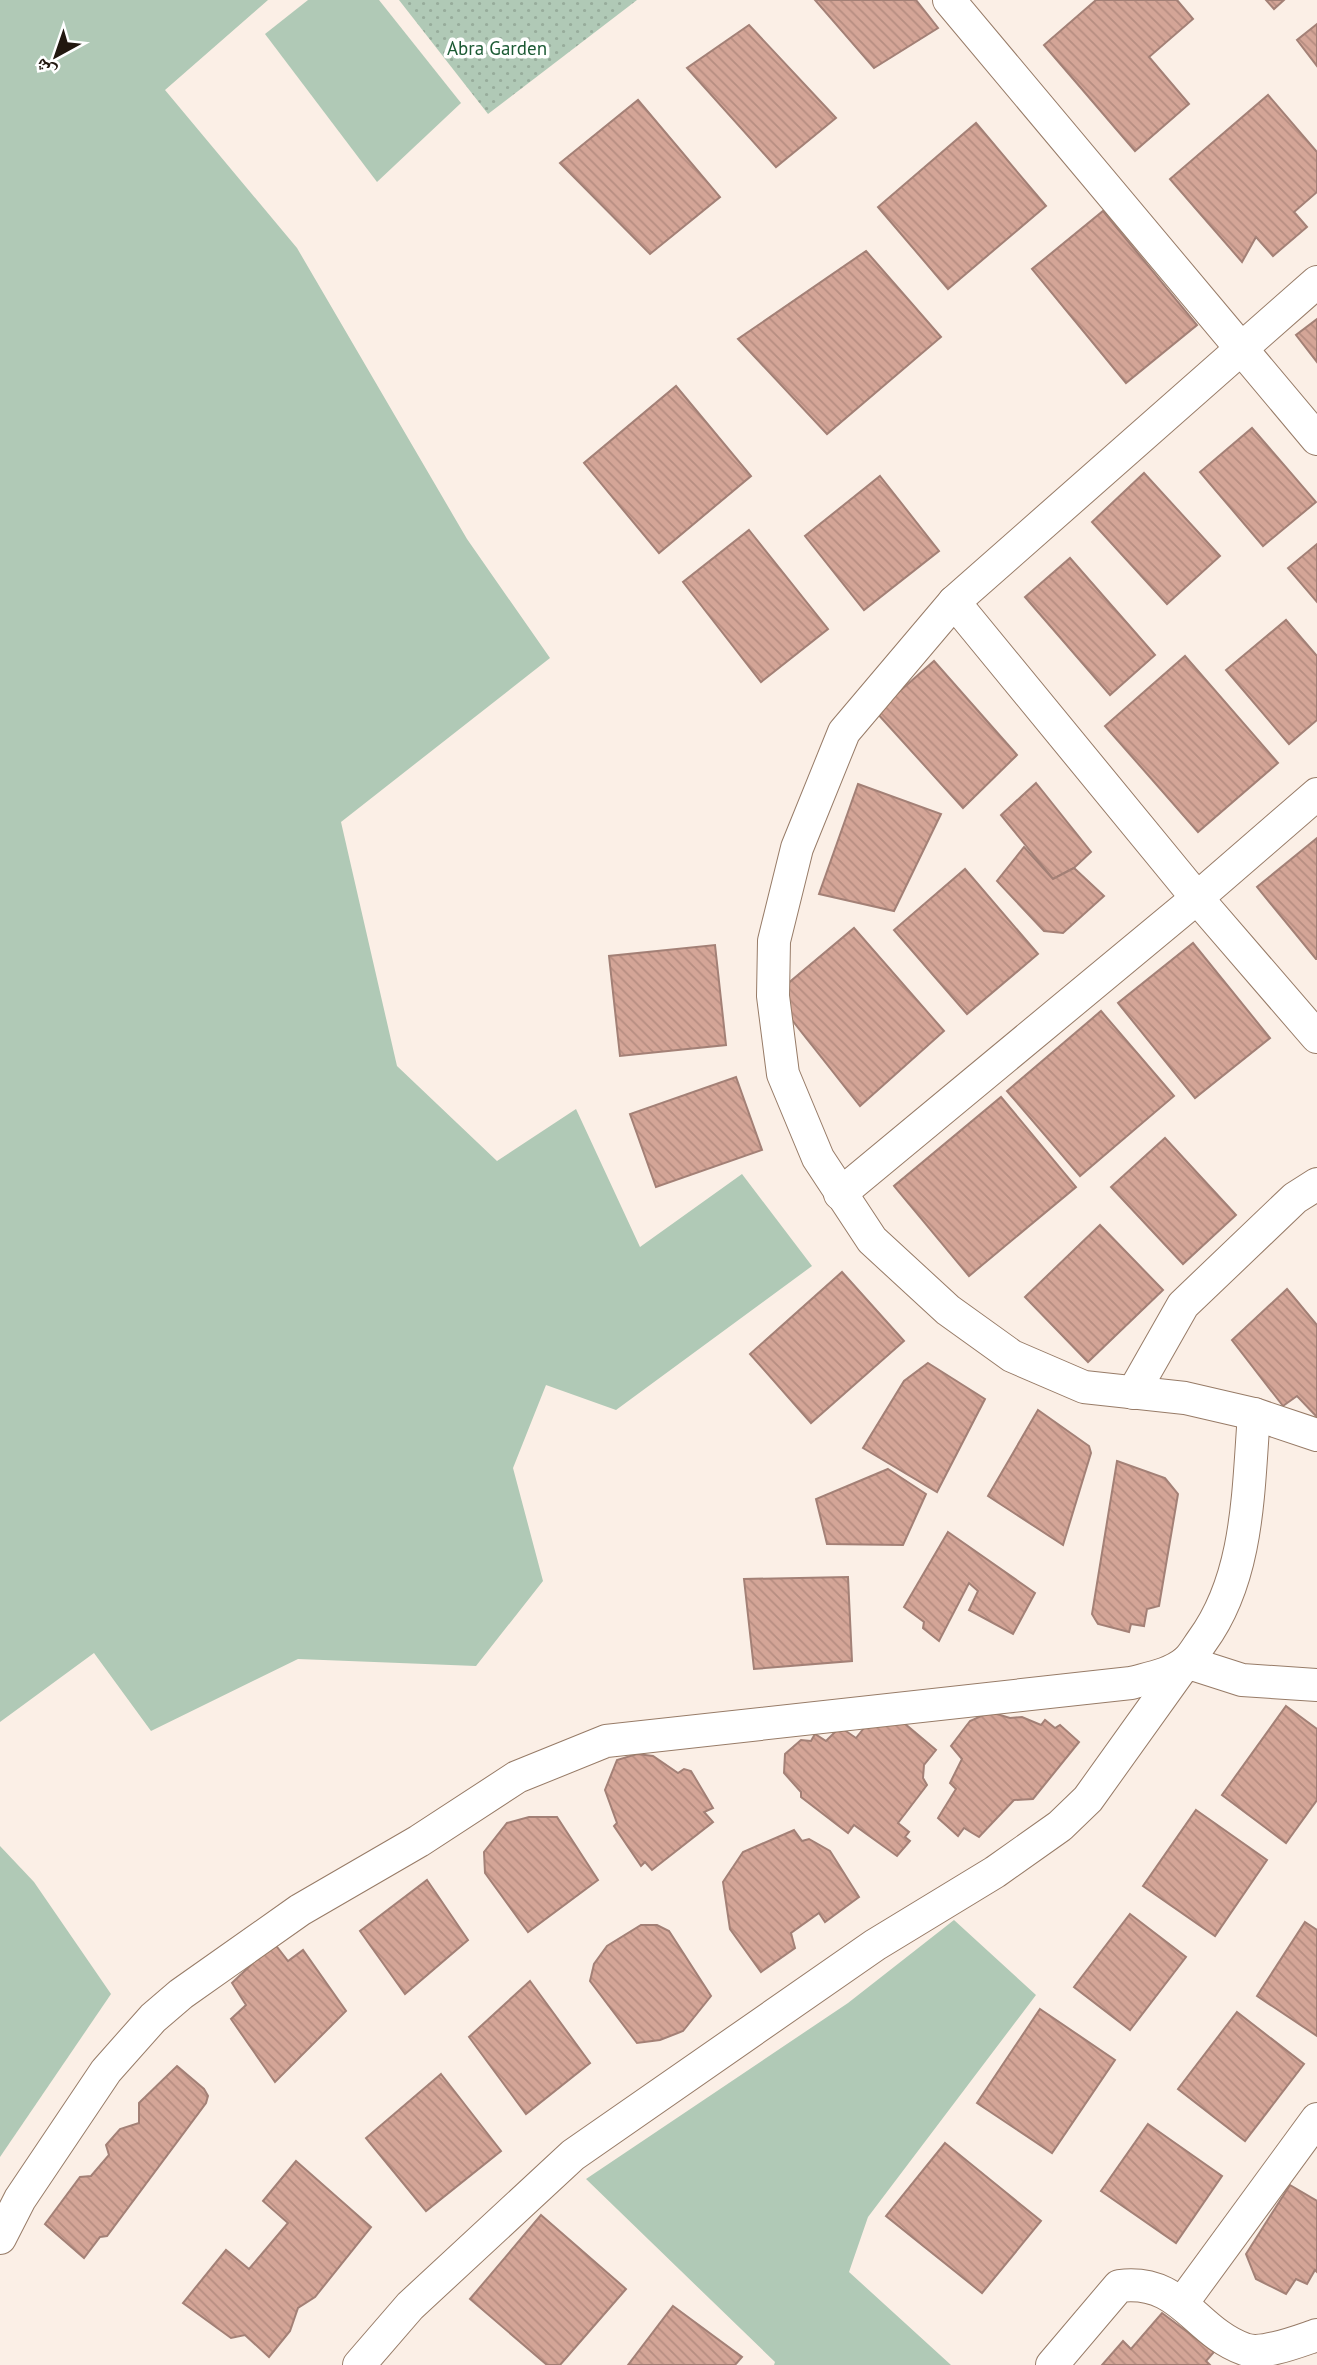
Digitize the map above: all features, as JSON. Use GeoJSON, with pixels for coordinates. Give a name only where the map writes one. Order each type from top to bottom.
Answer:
{"type":"FeatureCollection","features":[{"type":"Feature","properties":{"kind":"street"},"geometry":{"type":"LineString","coordinates":[[949,0],[1317,439]]}},
{"type":"Feature","properties":{"kind":"street"},"geometry":{"type":"LineString","coordinates":[[1317,282],[1242,351],[954,602],[845,732],[797,848],[774,941],[773,996],[783,1074],[818,1158],[872,1240],[948,1310],[1012,1356],[1084,1387],[1185,1398],[1254,1414],[1317,1435]]}},
{"type":"Feature","properties":{"kind":"street"},"geometry":{"type":"LineString","coordinates":[[954,602],[1197,898],[1317,1037]]}},
{"type":"Feature","properties":{"kind":"street"},"geometry":{"type":"LineString","coordinates":[[840,1194],[1197,898],[1317,794]]}},
{"type":"Feature","properties":{"kind":"street"},"geometry":{"type":"LineString","coordinates":[[1133,1393],[1183,1305],[1295,1198],[1317,1184]]}},
{"type":"Feature","properties":{"kind":"street"},"geometry":{"type":"LineString","coordinates":[[359,2365],[410,2306],[573,2155],[874,1945],[995,1872],[1060,1826],[1088,1799],[1218,1619],[1237,1566],[1246,1513],[1254,1414]]}},
{"type":"Feature","properties":{"kind":"street"},"geometry":{"type":"LineString","coordinates":[[0,2238],[20,2199],[99,2081],[153,2018],[181,1994],[300,1910],[419,1841],[517,1777],[606,1741],[1131,1683],[1166,1674],[1186,1662],[1242,1680],[1317,1685]]}},
{"type":"Feature","properties":{"kind":"street"},"geometry":{"type":"LineString","coordinates":[[1182,2302],[1317,2119]]}},
{"type":"Feature","properties":{"kind":"street"},"geometry":{"type":"LineString","coordinates":[[1052,2365],[1119,2286],[1136,2284],[1155,2288],[1182,2302],[1245,2358],[1317,2335]]}},
{"type":"Feature","properties":{"kind":"green space"},"geometry":{"type":"Polygon","coordinates":[[[0,0],[268,0],[165,90],[297,248],[467,539],[550,658],[341,822],[397,1066],[497,1161],[576,1109],[640,1247],[742,1174],[812,1266],[616,1410],[546,1385],[513,1468],[543,1581],[476,1666],[298,1659],[151,1731],[94,1653],[0,1722],[0,0]]]}},
{"type":"Feature","properties":{"kind":"green space"},"geometry":{"type":"Polygon","coordinates":[[[308,0],[379,0],[461,103],[377,182],[265,34],[308,0]]]}},
{"type":"Feature","properties":{"kind":"green space","name":"Abra Garden"},"geometry":{"type":"Polygon","coordinates":[[[399,0],[637,0],[488,114],[399,0]]]}},
{"type":"Feature","properties":{"kind":"green space"},"geometry":{"type":"Polygon","coordinates":[[[0,1846],[34,1882],[111,1994],[0,2157],[0,1846]]]}},
{"type":"Feature","properties":{"kind":"green space"},"geometry":{"type":"Polygon","coordinates":[[[954,1920],[1036,1995],[868,2217],[849,2272],[951,2365],[774,2365],[775,2362],[586,2179],[848,2003],[954,1920]]]}},
{"type":"Feature","properties":{"kind":"building"},"geometry":{"type":"Polygon","coordinates":[[[815,0],[916,0],[938,28],[874,68],[815,0]]]}},
{"type":"Feature","properties":{"kind":"building"},"geometry":{"type":"Polygon","coordinates":[[[1096,0],[1177,0],[1193,19],[1149,57],[1189,104],[1135,151],[1044,45],[1096,0]]]}},
{"type":"Feature","properties":{"kind":"building"},"geometry":{"type":"Polygon","coordinates":[[[1266,0],[1284,0],[1274,9],[1266,0]]]}},
{"type":"Feature","properties":{"kind":"building"},"geometry":{"type":"Polygon","coordinates":[[[1317,24],[1317,66],[1297,40],[1317,24]]]}},
{"type":"Feature","properties":{"kind":"building"},"geometry":{"type":"Polygon","coordinates":[[[749,25],[836,118],[776,167],[687,68],[749,25]]]}},
{"type":"Feature","properties":{"kind":"building"},"geometry":{"type":"Polygon","coordinates":[[[1268,95],[1317,152],[1317,192],[1294,212],[1307,227],[1273,256],[1256,237],[1242,262],[1170,179],[1268,95]]]}},
{"type":"Feature","properties":{"kind":"building"},"geometry":{"type":"Polygon","coordinates":[[[638,100],[720,197],[650,254],[560,163],[638,100]]]}},
{"type":"Feature","properties":{"kind":"building"},"geometry":{"type":"Polygon","coordinates":[[[976,123],[1046,206],[948,289],[878,207],[976,123]]]}},
{"type":"Feature","properties":{"kind":"building"},"geometry":{"type":"Polygon","coordinates":[[[1103,211],[1197,325],[1126,383],[1032,269],[1103,211]]]}},
{"type":"Feature","properties":{"kind":"building"},"geometry":{"type":"Polygon","coordinates":[[[866,251],[941,337],[827,434],[738,339],[866,251]]]}},
{"type":"Feature","properties":{"kind":"building"},"geometry":{"type":"Polygon","coordinates":[[[1317,319],[1317,362],[1296,335],[1317,319]]]}},
{"type":"Feature","properties":{"kind":"building"},"geometry":{"type":"Polygon","coordinates":[[[676,386],[751,476],[659,553],[584,463],[676,386]]]}},
{"type":"Feature","properties":{"kind":"building"},"geometry":{"type":"Polygon","coordinates":[[[1252,428],[1316,502],[1263,546],[1200,472],[1252,428]]]}},
{"type":"Feature","properties":{"kind":"building"},"geometry":{"type":"Polygon","coordinates":[[[1144,473],[1220,556],[1167,604],[1092,522],[1144,473]]]}},
{"type":"Feature","properties":{"kind":"building"},"geometry":{"type":"Polygon","coordinates":[[[880,476],[939,551],[864,610],[805,536],[880,476]]]}},
{"type":"Feature","properties":{"kind":"building"},"geometry":{"type":"Polygon","coordinates":[[[749,530],[828,629],[761,682],[683,582],[749,530]]]}},
{"type":"Feature","properties":{"kind":"building"},"geometry":{"type":"Polygon","coordinates":[[[1317,544],[1317,602],[1288,568],[1317,544]]]}},
{"type":"Feature","properties":{"kind":"building"},"geometry":{"type":"Polygon","coordinates":[[[1070,558],[1155,655],[1110,695],[1025,597],[1070,558]]]}},
{"type":"Feature","properties":{"kind":"building"},"geometry":{"type":"Polygon","coordinates":[[[1286,620],[1317,656],[1317,720],[1289,744],[1226,670],[1286,620]]]}},
{"type":"Feature","properties":{"kind":"building"},"geometry":{"type":"Polygon","coordinates":[[[1185,656],[1278,763],[1198,832],[1105,726],[1185,656]]]}},
{"type":"Feature","properties":{"kind":"building"},"geometry":{"type":"Polygon","coordinates":[[[934,661],[1017,755],[963,808],[876,712],[934,661]]]}},
{"type":"Feature","properties":{"kind":"building"},"geometry":{"type":"Polygon","coordinates":[[[1036,783],[1091,852],[1074,868],[1053,879],[1001,815],[1036,783]]]}},
{"type":"Feature","properties":{"kind":"building"},"geometry":{"type":"Polygon","coordinates":[[[858,784],[941,814],[894,911],[819,894],[858,784]]]}},
{"type":"Feature","properties":{"kind":"building"},"geometry":{"type":"Polygon","coordinates":[[[1317,838],[1317,959],[1316,959],[1257,887],[1317,838]]]}},
{"type":"Feature","properties":{"kind":"building"},"geometry":{"type":"Polygon","coordinates":[[[1024,847],[1053,879],[1074,868],[1104,896],[1063,933],[1044,931],[997,881],[1024,847]]]}},
{"type":"Feature","properties":{"kind":"building"},"geometry":{"type":"Polygon","coordinates":[[[965,869],[1038,954],[967,1014],[894,930],[965,869]]]}},
{"type":"Feature","properties":{"kind":"building"},"geometry":{"type":"Polygon","coordinates":[[[854,928],[944,1031],[860,1106],[773,996],[854,928]]]}},
{"type":"Feature","properties":{"kind":"building"},"geometry":{"type":"Polygon","coordinates":[[[1193,943],[1270,1038],[1195,1098],[1118,1003],[1193,943]]]}},
{"type":"Feature","properties":{"kind":"building"},"geometry":{"type":"Polygon","coordinates":[[[715,945],[726,1045],[620,1056],[609,956],[715,945]]]}},
{"type":"Feature","properties":{"kind":"building"},"geometry":{"type":"Polygon","coordinates":[[[1101,1011],[1174,1096],[1080,1176],[1007,1091],[1101,1011]]]}},
{"type":"Feature","properties":{"kind":"building"},"geometry":{"type":"Polygon","coordinates":[[[736,1077],[762,1150],[656,1187],[630,1114],[736,1077]]]}},
{"type":"Feature","properties":{"kind":"building"},"geometry":{"type":"Polygon","coordinates":[[[1001,1097],[1076,1187],[969,1276],[894,1186],[1001,1097]]]}},
{"type":"Feature","properties":{"kind":"building"},"geometry":{"type":"Polygon","coordinates":[[[1165,1138],[1236,1215],[1183,1264],[1111,1187],[1165,1138]]]}},
{"type":"Feature","properties":{"kind":"building"},"geometry":{"type":"Polygon","coordinates":[[[1100,1225],[1163,1290],[1088,1362],[1025,1297],[1100,1225]]]}},
{"type":"Feature","properties":{"kind":"building"},"geometry":{"type":"Polygon","coordinates":[[[842,1272],[904,1341],[811,1423],[750,1354],[842,1272]]]}},
{"type":"Feature","properties":{"kind":"building"},"geometry":{"type":"Polygon","coordinates":[[[1287,1289],[1317,1325],[1317,1417],[1297,1396],[1283,1406],[1232,1340],[1287,1289]]]}},
{"type":"Feature","properties":{"kind":"building"},"geometry":{"type":"Polygon","coordinates":[[[928,1363],[985,1399],[937,1492],[863,1448],[904,1381],[928,1363]]]}},
{"type":"Feature","properties":{"kind":"building"},"geometry":{"type":"Polygon","coordinates":[[[1038,1410],[1089,1446],[1091,1453],[1063,1545],[988,1496],[1038,1410]]]}},
{"type":"Feature","properties":{"kind":"building"},"geometry":{"type":"Polygon","coordinates":[[[1117,1461],[1165,1478],[1178,1494],[1159,1606],[1147,1609],[1144,1626],[1131,1624],[1129,1632],[1098,1624],[1092,1614],[1117,1461]]]}},
{"type":"Feature","properties":{"kind":"building"},"geometry":{"type":"Polygon","coordinates":[[[888,1469],[926,1494],[903,1545],[827,1544],[816,1499],[888,1469]]]}},
{"type":"Feature","properties":{"kind":"building"},"geometry":{"type":"Polygon","coordinates":[[[948,1532],[1035,1593],[1013,1634],[969,1610],[978,1591],[969,1583],[939,1641],[923,1628],[924,1622],[904,1607],[948,1532]]]}},
{"type":"Feature","properties":{"kind":"building"},"geometry":{"type":"Polygon","coordinates":[[[848,1577],[852,1661],[754,1669],[744,1579],[848,1577]]]}},
{"type":"Feature","properties":{"kind":"building"},"geometry":{"type":"Polygon","coordinates":[[[1286,1706],[1317,1729],[1317,1800],[1286,1843],[1222,1795],[1286,1706]]]}},
{"type":"Feature","properties":{"kind":"building"},"geometry":{"type":"Polygon","coordinates":[[[990,1712],[1010,1718],[1022,1717],[1041,1725],[1045,1720],[1055,1728],[1060,1725],[1079,1742],[1033,1799],[1014,1800],[979,1837],[964,1828],[958,1836],[938,1818],[956,1789],[950,1783],[962,1759],[951,1746],[970,1721],[990,1712]]]}},
{"type":"Feature","properties":{"kind":"building"},"geometry":{"type":"Polygon","coordinates":[[[868,1723],[904,1723],[936,1750],[924,1765],[923,1778],[927,1785],[898,1823],[909,1832],[905,1837],[910,1841],[897,1856],[854,1825],[848,1833],[801,1797],[801,1792],[784,1773],[785,1754],[801,1740],[811,1741],[815,1734],[826,1741],[840,1727],[856,1738],[868,1723]]]}},
{"type":"Feature","properties":{"kind":"building"},"geometry":{"type":"Polygon","coordinates":[[[637,1754],[653,1756],[678,1773],[684,1769],[691,1771],[713,1808],[704,1812],[713,1822],[652,1870],[645,1862],[641,1866],[614,1826],[617,1823],[605,1790],[617,1760],[637,1754]]]}},
{"type":"Feature","properties":{"kind":"building"},"geometry":{"type":"Polygon","coordinates":[[[1196,1810],[1267,1860],[1215,1936],[1143,1886],[1196,1810]]]}},
{"type":"Feature","properties":{"kind":"building"},"geometry":{"type":"Polygon","coordinates":[[[529,1817],[557,1817],[598,1880],[528,1932],[485,1873],[484,1852],[507,1823],[529,1817]]]}},
{"type":"Feature","properties":{"kind":"building"},"geometry":{"type":"Polygon","coordinates":[[[794,1830],[802,1841],[809,1839],[830,1851],[859,1897],[825,1922],[819,1913],[791,1933],[795,1948],[761,1972],[730,1929],[723,1882],[743,1852],[794,1830]]]}},
{"type":"Feature","properties":{"kind":"building"},"geometry":{"type":"Polygon","coordinates":[[[427,1880],[468,1940],[405,1994],[360,1931],[427,1880]]]}},
{"type":"Feature","properties":{"kind":"building"},"geometry":{"type":"Polygon","coordinates":[[[1130,1914],[1186,1957],[1130,2030],[1074,1987],[1130,1914]]]}},
{"type":"Feature","properties":{"kind":"building"},"geometry":{"type":"Polygon","coordinates":[[[1305,1922],[1317,1930],[1317,2036],[1257,1996],[1305,1922]]]}},
{"type":"Feature","properties":{"kind":"building"},"geometry":{"type":"Polygon","coordinates":[[[641,1925],[657,1925],[669,1931],[711,1996],[683,2031],[660,2040],[637,2043],[590,1981],[594,1964],[607,1946],[641,1925]]]}},
{"type":"Feature","properties":{"kind":"building"},"geometry":{"type":"Polygon","coordinates":[[[274,1943],[288,1961],[303,1950],[346,2011],[275,2082],[231,2019],[246,2005],[232,1983],[274,1943]]]}},
{"type":"Feature","properties":{"kind":"building"},"geometry":{"type":"Polygon","coordinates":[[[530,1981],[590,2063],[526,2114],[469,2037],[530,1981]]]}},
{"type":"Feature","properties":{"kind":"building"},"geometry":{"type":"Polygon","coordinates":[[[1040,2009],[1115,2060],[1052,2153],[977,2103],[1040,2009]]]}},
{"type":"Feature","properties":{"kind":"building"},"geometry":{"type":"Polygon","coordinates":[[[1237,2012],[1304,2064],[1245,2141],[1178,2089],[1237,2012]]]}},
{"type":"Feature","properties":{"kind":"building"},"geometry":{"type":"Polygon","coordinates":[[[177,2066],[204,2089],[208,2096],[206,2103],[107,2236],[100,2237],[84,2258],[45,2224],[80,2177],[91,2176],[109,2155],[106,2145],[120,2129],[139,2123],[139,2103],[177,2066]]]}},
{"type":"Feature","properties":{"kind":"building"},"geometry":{"type":"Polygon","coordinates":[[[441,2074],[501,2151],[426,2211],[366,2138],[441,2074]]]}},
{"type":"Feature","properties":{"kind":"building"},"geometry":{"type":"Polygon","coordinates":[[[1148,2124],[1222,2176],[1176,2243],[1101,2191],[1148,2124]]]}},
{"type":"Feature","properties":{"kind":"building"},"geometry":{"type":"Polygon","coordinates":[[[945,2143],[1041,2221],[982,2293],[886,2216],[945,2143]]]}},
{"type":"Feature","properties":{"kind":"building"},"geometry":{"type":"Polygon","coordinates":[[[296,2161],[371,2227],[315,2297],[298,2308],[290,2331],[269,2357],[245,2335],[231,2338],[183,2303],[226,2250],[249,2269],[288,2223],[263,2201],[296,2161]]]}},
{"type":"Feature","properties":{"kind":"building"},"geometry":{"type":"Polygon","coordinates":[[[1290,2185],[1317,2201],[1317,2272],[1315,2270],[1307,2284],[1296,2279],[1286,2294],[1256,2279],[1246,2254],[1290,2185]]]}},
{"type":"Feature","properties":{"kind":"building"},"geometry":{"type":"Polygon","coordinates":[[[541,2215],[626,2289],[560,2365],[547,2365],[470,2299],[541,2215]]]}},
{"type":"Feature","properties":{"kind":"building"},"geometry":{"type":"Polygon","coordinates":[[[673,2306],[742,2357],[735,2365],[628,2365],[673,2306]]]}},
{"type":"Feature","properties":{"kind":"building"},"geometry":{"type":"Polygon","coordinates":[[[1162,2313],[1214,2352],[1206,2361],[1210,2365],[1102,2365],[1123,2341],[1131,2349],[1162,2313]]]}}]}
